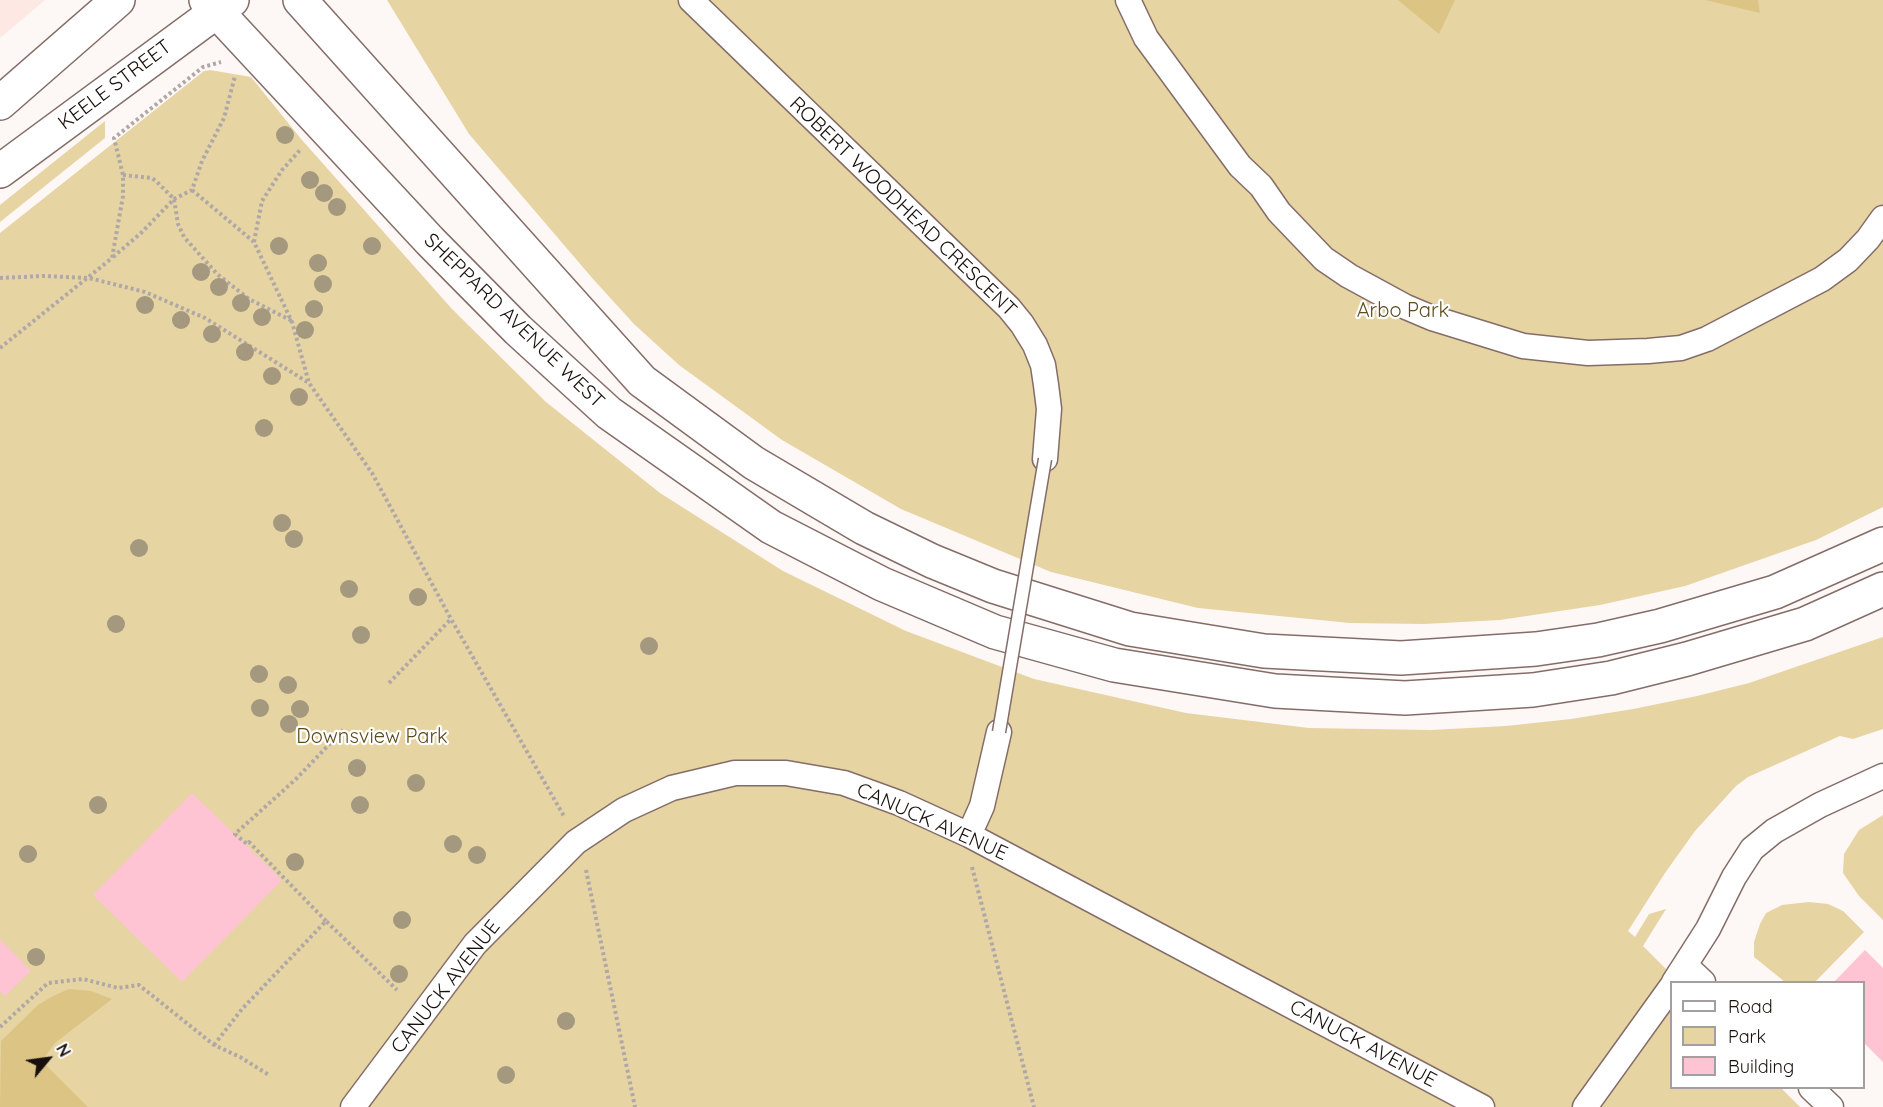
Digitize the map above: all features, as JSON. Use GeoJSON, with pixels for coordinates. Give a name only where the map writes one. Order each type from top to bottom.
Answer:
{"type":"FeatureCollection","features":[{"type":"Feature","properties":{"kind":"main road"},"geometry":{"type":"LineString","coordinates":[[0,103],[118,0]]}},
{"type":"Feature","properties":{"kind":"main road"},"geometry":{"type":"LineString","coordinates":[[300,0],[642,381],[754,463],[864,528],[932,561],[993,586],[1130,629],[1264,651],[1401,658],[1536,649],[1640,631],[1775,592],[1883,544]]}},
{"type":"Feature","properties":{"kind":"main road","name":"KEELE STREET"},"geometry":{"type":"LineString","coordinates":[[0,171],[218,3]]}},
{"type":"Feature","properties":{"kind":"main road","name":"SHEPPARD AVENUE WEST"},"geometry":{"type":"LineString","coordinates":[[218,3],[430,240],[518,330],[609,413],[771,527],[882,584],[995,632],[1114,665],[1263,689],[1406,698],[1533,690],[1611,678],[1687,659],[1805,624],[1883,589]]}},
{"type":"Feature","properties":{"kind":"street","name":"ROBERT WOODHEAD CRESCENT"},"geometry":{"type":"LineString","coordinates":[[691,0],[1023,324],[1043,365],[1049,409],[1045,459]]}},
{"type":"Feature","properties":{"kind":"street"},"geometry":{"type":"LineString","coordinates":[[1128,0],[1146,38],[1240,166],[1261,186],[1279,212],[1324,259],[1349,276],[1406,307],[1432,318],[1523,346],[1588,352],[1682,348],[1707,339],[1822,279],[1848,260],[1868,239],[1883,218]]}},
{"type":"Feature","properties":{"kind":"street","name":"ROBERT WOODHEAD CRESCENT"},"geometry":{"type":"LineString","coordinates":[[969,835],[982,806],[999,732]]}},
{"type":"Feature","properties":{"kind":"street","name":"CANUCK AVENUE"},"geometry":{"type":"LineString","coordinates":[[353,1107],[475,944],[576,842],[624,810],[672,788],[735,773],[786,773],[844,783],[899,802],[969,835],[1482,1107]]}},
{"type":"Feature","properties":{"kind":"street"},"geometry":{"type":"LineString","coordinates":[[1700,981],[1680,974],[1708,929],[1734,877],[1752,849],[1774,831],[1820,805],[1883,776]]}},
{"type":"Feature","properties":{"kind":"street"},"geometry":{"type":"LineString","coordinates":[[1585,1107],[1670,987]]}},
{"type":"Feature","properties":{"kind":"street"},"geometry":{"type":"LineString","coordinates":[[1812,1089],[1831,1107]]}},
{"type":"Feature","properties":{"kind":"lane","name":"ROBERT WOODHEAD CRESCENT"},"geometry":{"type":"LineString","coordinates":[[999,732],[1045,459]]}},
{"type":"Feature","properties":{"kind":"path"},"geometry":{"type":"LineString","coordinates":[[112,258],[123,195],[123,176],[114,138],[203,67],[229,60]]}},
{"type":"Feature","properties":{"kind":"path"},"geometry":{"type":"LineString","coordinates":[[0,348],[89,279],[141,233],[174,199],[192,190],[202,161],[230,102],[235,75]]}},
{"type":"Feature","properties":{"kind":"path"},"geometry":{"type":"LineString","coordinates":[[254,242],[262,201],[296,153]]}},
{"type":"Feature","properties":{"kind":"path"},"geometry":{"type":"LineString","coordinates":[[123,176],[152,178],[174,199],[178,224],[184,237],[217,274],[249,299],[292,322]]}},
{"type":"Feature","properties":{"kind":"path"},"geometry":{"type":"LineString","coordinates":[[192,190],[254,242],[292,322],[309,383],[372,472],[451,619],[568,824]]}},
{"type":"Feature","properties":{"kind":"path"},"geometry":{"type":"LineString","coordinates":[[0,278],[43,276],[89,279],[145,292],[205,318],[309,383]]}},
{"type":"Feature","properties":{"kind":"path"},"geometry":{"type":"LineString","coordinates":[[389,683],[451,619]]}},
{"type":"Feature","properties":{"kind":"path"},"geometry":{"type":"LineString","coordinates":[[343,730],[296,779],[235,834],[247,844],[249,842],[397,990]]}},
{"type":"Feature","properties":{"kind":"path"},"geometry":{"type":"LineString","coordinates":[[969,835],[972,867],[1034,1107]]}},
{"type":"Feature","properties":{"kind":"path"},"geometry":{"type":"LineString","coordinates":[[583,859],[635,1107]]}},
{"type":"Feature","properties":{"kind":"path"},"geometry":{"type":"LineString","coordinates":[[214,1045],[242,1009],[327,921]]}},
{"type":"Feature","properties":{"kind":"path"},"geometry":{"type":"LineString","coordinates":[[0,1027],[48,983],[83,979],[118,988],[139,985],[214,1045],[240,1057],[268,1075]]}},
{"type":"Feature","properties":{"kind":"shaded area"},"geometry":{"type":"Polygon","coordinates":[[[0,0],[45,0],[0,38],[0,0]]]}},
{"type":"Feature","properties":{"kind":"shaded area"},"geometry":{"type":"Polygon","coordinates":[[[1398,0],[1455,0],[1439,34],[1398,0]]]}},
{"type":"Feature","properties":{"kind":"shaded area"},"geometry":{"type":"Polygon","coordinates":[[[1705,0],[1758,0],[1760,13],[1705,0]]]}},
{"type":"Feature","properties":{"kind":"shaded area"},"geometry":{"type":"Polygon","coordinates":[[[69,989],[91,991],[112,999],[55,1043],[42,1061],[88,1107],[0,1107],[1,1041],[38,1005],[69,989]]]}},
{"type":"Feature","properties":{"kind":"green space","name":"Arbo Park"},"geometry":{"type":"Polygon","coordinates":[[[387,0],[1883,0],[1883,507],[1816,540],[1685,586],[1600,605],[1500,620],[1424,624],[1350,623],[1198,608],[1051,572],[901,509],[782,440],[679,365],[634,324],[593,279],[469,134],[387,0]]]}},
{"type":"Feature","properties":{"kind":"green space","name":"Downsview Park"},"geometry":{"type":"Polygon","coordinates":[[[204,71],[251,77],[302,140],[452,309],[546,402],[660,493],[783,571],[906,631],[1034,679],[1186,713],[1309,728],[1431,730],[1506,726],[1571,719],[1697,696],[1749,683],[1883,637],[1883,729],[1853,739],[1840,736],[1748,777],[1736,786],[1695,831],[1628,931],[1635,937],[1649,914],[1666,909],[1643,946],[1678,981],[1670,981],[1670,1089],[1782,1089],[1800,1107],[0,1107],[0,233],[204,71]]]}},
{"type":"Feature","properties":{"kind":"green space"},"geometry":{"type":"Polygon","coordinates":[[[105,121],[105,138],[0,222],[0,205],[105,121]]]}},
{"type":"Feature","properties":{"kind":"green space"},"geometry":{"type":"Polygon","coordinates":[[[1883,815],[1883,920],[1859,896],[1843,873],[1844,854],[1859,830],[1883,815]]]}},
{"type":"Feature","properties":{"kind":"green space"},"geometry":{"type":"Polygon","coordinates":[[[1809,902],[1828,904],[1843,911],[1864,932],[1816,981],[1784,981],[1754,957],[1754,942],[1760,924],[1766,913],[1782,905],[1809,902]]]}},
{"type":"Feature","properties":{"kind":"building"},"geometry":{"type":"Polygon","coordinates":[[[192,793],[282,880],[182,982],[93,895],[192,793]]]}},
{"type":"Feature","properties":{"kind":"building"},"geometry":{"type":"Polygon","coordinates":[[[0,939],[31,971],[5,996],[0,992],[0,939]]]}},
{"type":"Feature","properties":{"kind":"building"},"geometry":{"type":"Polygon","coordinates":[[[1865,950],[1883,968],[1883,1062],[1865,1044],[1865,981],[1835,981],[1865,950]]]}}]}
